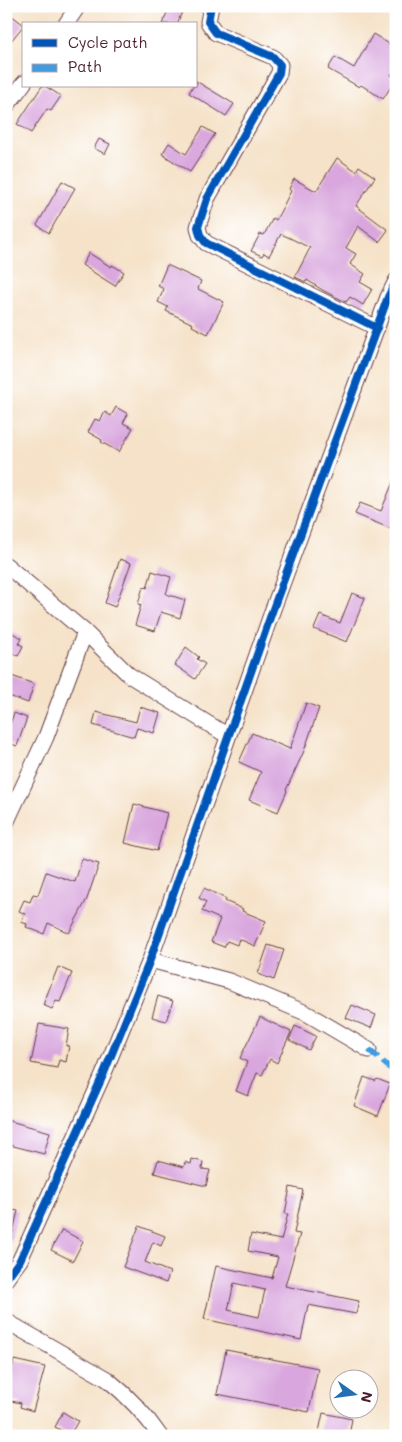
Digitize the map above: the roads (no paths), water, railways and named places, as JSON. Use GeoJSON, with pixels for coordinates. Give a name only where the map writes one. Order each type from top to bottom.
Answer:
{"type":"FeatureCollection","features":[{"type":"Feature","properties":{"kind":"street"},"geometry":{"type":"LineString","coordinates":[[67,22],[78,6]]}},
{"type":"Feature","properties":{"kind":"street"},"geometry":{"type":"LineString","coordinates":[[212,6],[208,22],[216,33],[273,57],[280,65],[279,73],[207,199],[198,227],[200,235],[206,243],[377,328]]}},
{"type":"Feature","properties":{"kind":"street"},"geometry":{"type":"LineString","coordinates":[[6,108],[22,86]]}},
{"type":"Feature","properties":{"kind":"street"},"geometry":{"type":"LineString","coordinates":[[6,1279],[20,1260],[104,1073],[150,960],[228,736],[377,328],[396,281]]}},
{"type":"Feature","properties":{"kind":"street"},"geometry":{"type":"LineString","coordinates":[[6,565],[85,632],[129,675],[228,736]]}},
{"type":"Feature","properties":{"kind":"street"},"geometry":{"type":"LineString","coordinates":[[6,823],[46,737],[85,632]]}},
{"type":"Feature","properties":{"kind":"street"},"geometry":{"type":"LineString","coordinates":[[150,960],[230,981],[306,1013],[369,1050]]}},
{"type":"Feature","properties":{"kind":"street"},"geometry":{"type":"LineString","coordinates":[[6,1321],[107,1379],[149,1420],[160,1436]]}}]}
